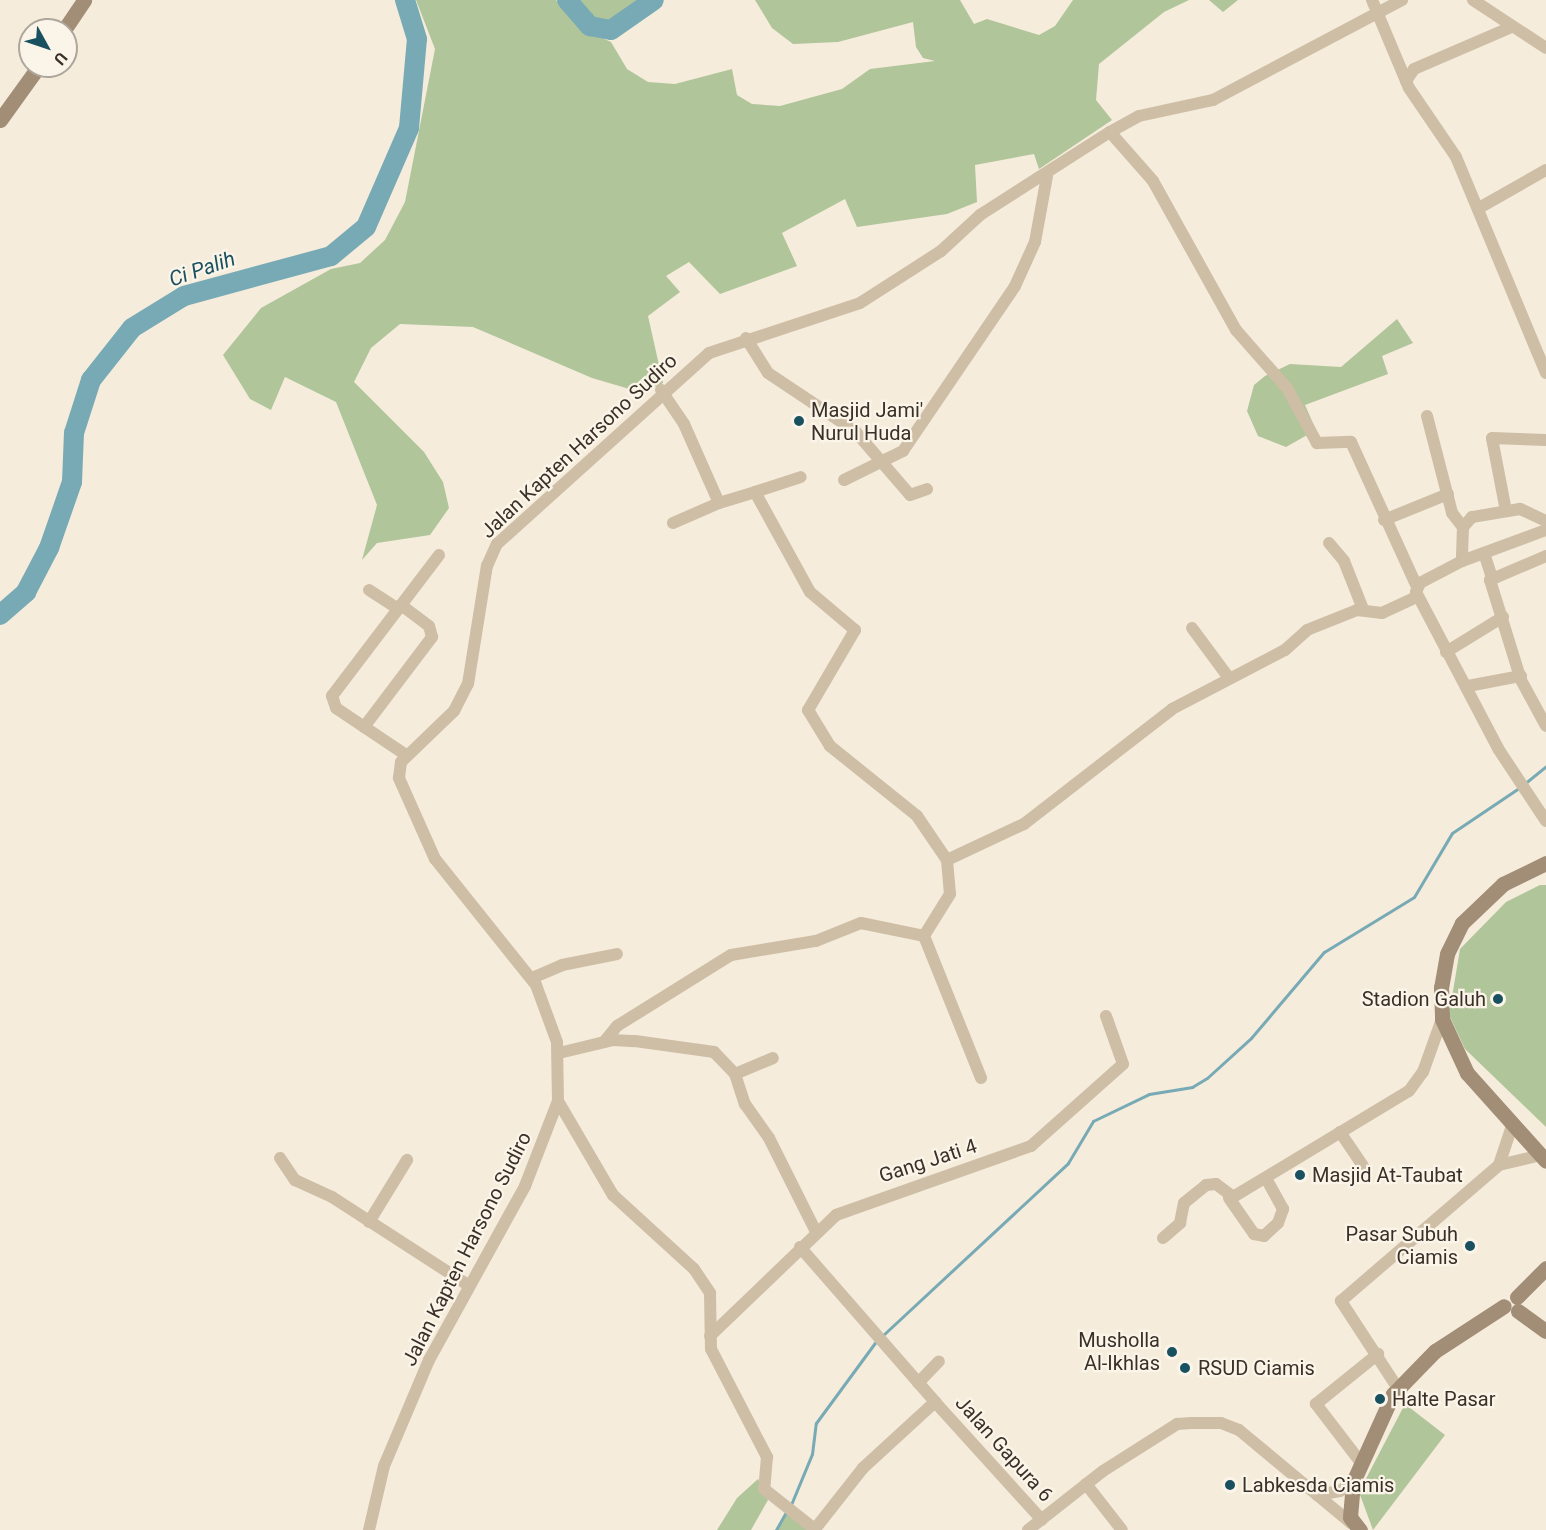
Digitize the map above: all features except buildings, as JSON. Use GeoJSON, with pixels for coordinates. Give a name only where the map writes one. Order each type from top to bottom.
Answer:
{"type":"FeatureCollection","features":[{"type":"Feature","properties":{"kind":"street"},"geometry":{"type":"LineString","coordinates":[[72,18],[84,0]]}},
{"type":"Feature","properties":{"kind":"street","name":"Jalan Kapten Harsono Sudiro"},"geometry":{"type":"LineString","coordinates":[[369,1530],[384,1466],[468,1285],[525,1186],[558,1101],[559,1053],[532,978],[421,836],[399,777],[406,755],[454,711],[468,684],[487,566],[497,544],[661,390],[709,353],[746,338],[860,303],[941,251],[995,205],[1047,176],[1110,132],[1139,116],[1213,100],[1374,5],[1402,0]]}},
{"type":"Feature","properties":{"kind":"street"},"geometry":{"type":"LineString","coordinates":[[1473,0],[1509,28],[1546,48]]}},
{"type":"Feature","properties":{"kind":"street"},"geometry":{"type":"LineString","coordinates":[[1374,5],[1406,81],[1456,156],[1546,373]]}},
{"type":"Feature","properties":{"kind":"street"},"geometry":{"type":"LineString","coordinates":[[1406,81],[1414,69],[1509,28]]}},
{"type":"Feature","properties":{"kind":"street"},"geometry":{"type":"LineString","coordinates":[[0,120],[30,78]]}},
{"type":"Feature","properties":{"kind":"street"},"geometry":{"type":"LineString","coordinates":[[1110,132],[1153,181],[1236,330],[1287,388],[1317,443],[1326,447],[1351,442],[1384,520],[1446,652],[1514,774],[1546,821]]}},
{"type":"Feature","properties":{"kind":"street"},"geometry":{"type":"LineString","coordinates":[[1479,208],[1546,170]]}},
{"type":"Feature","properties":{"kind":"street"},"geometry":{"type":"LineString","coordinates":[[844,480],[884,464],[903,452],[1029,262],[1047,176]]}},
{"type":"Feature","properties":{"kind":"street"},"geometry":{"type":"LineString","coordinates":[[746,338],[768,373],[855,431],[910,495],[927,489]]}},
{"type":"Feature","properties":{"kind":"street"},"geometry":{"type":"LineString","coordinates":[[661,390],[684,424],[719,503]]}},
{"type":"Feature","properties":{"kind":"street"},"geometry":{"type":"LineString","coordinates":[[1427,416],[1452,513],[1463,527],[1462,561]]}},
{"type":"Feature","properties":{"kind":"street"},"geometry":{"type":"LineString","coordinates":[[1506,511],[1492,438],[1546,440]]}},
{"type":"Feature","properties":{"kind":"street"},"geometry":{"type":"LineString","coordinates":[[674,523],[719,503],[801,477]]}},
{"type":"Feature","properties":{"kind":"street"},"geometry":{"type":"LineString","coordinates":[[755,492],[810,592],[855,630],[807,706],[809,715],[830,746],[917,816],[947,860],[950,894],[924,936]]}},
{"type":"Feature","properties":{"kind":"street"},"geometry":{"type":"LineString","coordinates":[[1384,520],[1448,494]]}},
{"type":"Feature","properties":{"kind":"street"},"geometry":{"type":"LineString","coordinates":[[1463,527],[1472,517],[1506,511],[1533,511],[1546,506]]}},
{"type":"Feature","properties":{"kind":"street"},"geometry":{"type":"LineString","coordinates":[[1533,511],[1546,521]]}},
{"type":"Feature","properties":{"kind":"street"},"geometry":{"type":"LineString","coordinates":[[947,860],[1024,824],[1172,709],[1285,650],[1307,630],[1363,609],[1377,614],[1417,592],[1462,561],[1546,530]]}},
{"type":"Feature","properties":{"kind":"street"},"geometry":{"type":"LineString","coordinates":[[1329,543],[1344,561],[1363,609]]}},
{"type":"Feature","properties":{"kind":"street"},"geometry":{"type":"LineString","coordinates":[[1484,553],[1521,676],[1546,726]]}},
{"type":"Feature","properties":{"kind":"street"},"geometry":{"type":"LineString","coordinates":[[406,755],[336,708],[332,696],[439,555]]}},
{"type":"Feature","properties":{"kind":"street"},"geometry":{"type":"LineString","coordinates":[[1492,577],[1546,556]]}},
{"type":"Feature","properties":{"kind":"street"},"geometry":{"type":"LineString","coordinates":[[364,727],[432,637],[429,626],[369,590]]}},
{"type":"Feature","properties":{"kind":"street"},"geometry":{"type":"LineString","coordinates":[[1446,652],[1503,616]]}},
{"type":"Feature","properties":{"kind":"street"},"geometry":{"type":"LineString","coordinates":[[1192,628],[1229,678]]}},
{"type":"Feature","properties":{"kind":"street"},"geometry":{"type":"LineString","coordinates":[[1467,686],[1521,676]]}},
{"type":"Feature","properties":{"kind":"street"},"geometry":{"type":"LineString","coordinates":[[1229,1198],[1266,1178],[1418,1082],[1442,1019],[1447,954],[1462,923],[1503,884],[1546,863]]}},
{"type":"Feature","properties":{"kind":"street"},"geometry":{"type":"LineString","coordinates":[[604,1042],[617,1026],[732,955],[816,941],[861,923],[924,936]]}},
{"type":"Feature","properties":{"kind":"street"},"geometry":{"type":"LineString","coordinates":[[924,936],[981,1078]]}},
{"type":"Feature","properties":{"kind":"street"},"geometry":{"type":"LineString","coordinates":[[532,978],[562,965],[617,954]]}},
{"type":"Feature","properties":{"kind":"street","name":"Gang Jati 4"},"geometry":{"type":"LineString","coordinates":[[710,1336],[800,1247],[836,1215],[877,1198],[1031,1146],[1123,1064],[1106,1016]]}},
{"type":"Feature","properties":{"kind":"street"},"geometry":{"type":"LineString","coordinates":[[1442,1019],[1467,1073],[1544,1158]]}},
{"type":"Feature","properties":{"kind":"street"},"geometry":{"type":"LineString","coordinates":[[559,1053],[604,1042],[714,1052],[735,1074],[745,1104],[769,1138],[816,1232]]}},
{"type":"Feature","properties":{"kind":"street"},"geometry":{"type":"LineString","coordinates":[[735,1074],[773,1058]]}},
{"type":"Feature","properties":{"kind":"street"},"geometry":{"type":"LineString","coordinates":[[558,1101],[618,1201],[700,1277],[714,1305],[710,1336],[719,1368],[767,1457],[763,1486],[783,1508],[816,1530]]}},
{"type":"Feature","properties":{"kind":"street"},"geometry":{"type":"LineString","coordinates":[[1397,1387],[1377,1354],[1343,1310],[1345,1296],[1499,1165],[1513,1123]]}},
{"type":"Feature","properties":{"kind":"street"},"geometry":{"type":"LineString","coordinates":[[1340,1132],[1363,1166]]}},
{"type":"Feature","properties":{"kind":"street"},"geometry":{"type":"LineString","coordinates":[[280,1158],[291,1177],[369,1222],[468,1285]]}},
{"type":"Feature","properties":{"kind":"street"},"geometry":{"type":"LineString","coordinates":[[1499,1165],[1544,1158]]}},
{"type":"Feature","properties":{"kind":"street"},"geometry":{"type":"LineString","coordinates":[[369,1222],[407,1161]]}},
{"type":"Feature","properties":{"kind":"street"},"geometry":{"type":"LineString","coordinates":[[1163,1238],[1180,1223],[1184,1203],[1206,1185],[1216,1184],[1229,1198],[1254,1234],[1264,1236],[1278,1223],[1283,1209],[1266,1178]]}},
{"type":"Feature","properties":{"kind":"street"},"geometry":{"type":"LineString","coordinates":[[800,1247],[935,1402]]}},
{"type":"Feature","properties":{"kind":"street"},"geometry":{"type":"LineString","coordinates":[[1518,1304],[1546,1268]]}},
{"type":"Feature","properties":{"kind":"street"},"geometry":{"type":"LineString","coordinates":[[1317,1495],[1340,1491],[1353,1482],[1397,1387],[1452,1338],[1504,1306],[1508,1297],[1546,1331]]}},
{"type":"Feature","properties":{"kind":"street"},"geometry":{"type":"LineString","coordinates":[[1362,1464],[1316,1404],[1377,1354]]}},
{"type":"Feature","properties":{"kind":"street"},"geometry":{"type":"LineString","coordinates":[[918,1383],[939,1361]]}},
{"type":"Feature","properties":{"kind":"street","name":"Jalan Gapura 6"},"geometry":{"type":"LineString","coordinates":[[816,1530],[863,1468],[935,1402],[1042,1524]]}},
{"type":"Feature","properties":{"kind":"street"},"geometry":{"type":"LineString","coordinates":[[1028,1530],[1042,1524],[1086,1484],[1177,1424],[1221,1423],[1239,1430],[1355,1527]]}},
{"type":"Feature","properties":{"kind":"street"},"geometry":{"type":"LineString","coordinates":[[1353,1482],[1355,1527]]}},
{"type":"Feature","properties":{"kind":"street"},"geometry":{"type":"LineString","coordinates":[[1086,1484],[1122,1530]]}},
{"type":"Feature","properties":{"kind":"green space"},"geometry":{"type":"Polygon","coordinates":[[[416,0],[556,0],[578,27],[611,42],[627,69],[648,82],[675,84],[732,69],[737,95],[752,104],[780,106],[842,89],[870,69],[935,61],[923,58],[916,47],[913,22],[838,42],[793,44],[772,28],[755,0],[960,0],[974,24],[987,19],[1039,35],[1055,26],[1073,0],[1189,0],[1164,12],[1099,64],[1096,100],[1112,120],[1039,169],[1034,154],[975,165],[977,202],[947,214],[857,227],[845,199],[782,233],[797,266],[720,294],[689,262],[666,276],[680,292],[648,316],[663,383],[643,393],[592,378],[473,327],[400,324],[371,348],[354,382],[424,452],[443,482],[449,508],[430,535],[377,543],[362,560],[377,505],[336,402],[285,377],[271,410],[250,399],[223,355],[261,308],[331,269],[360,263],[385,240],[405,202],[435,49],[416,0]]]}},
{"type":"Feature","properties":{"kind":"green space"},"geometry":{"type":"Polygon","coordinates":[[[576,0],[643,0],[608,21],[594,18],[576,0]]]}},
{"type":"Feature","properties":{"kind":"green space"},"geometry":{"type":"Polygon","coordinates":[[[1209,0],[1238,0],[1223,12],[1209,0]]]}},
{"type":"Feature","properties":{"kind":"green space"},"geometry":{"type":"Polygon","coordinates":[[[1397,319],[1413,343],[1382,356],[1388,374],[1305,405],[1316,430],[1286,447],[1258,436],[1247,411],[1254,385],[1265,376],[1290,364],[1341,367],[1397,319]]]}},
{"type":"Feature","properties":{"kind":"green space","name":"Stadion Galuh"},"geometry":{"type":"Polygon","coordinates":[[[1540,885],[1546,885],[1546,1127],[1465,1049],[1449,1015],[1460,949],[1506,902],[1540,885]]]}},
{"type":"Feature","properties":{"kind":"green space"},"geometry":{"type":"Polygon","coordinates":[[[1405,1404],[1445,1435],[1373,1530],[1359,1492],[1405,1404]]]}},
{"type":"Feature","properties":{"kind":"green space"},"geometry":{"type":"Polygon","coordinates":[[[758,1479],[768,1500],[751,1530],[717,1530],[737,1498],[758,1479]]]}},
{"type":"Feature","properties":{"kind":"green space"},"geometry":{"type":"Polygon","coordinates":[[[786,1512],[810,1530],[775,1530],[786,1512]]]}},
{"type":"Feature","properties":{"kind":"waterway","name":"Ci Palih"},"geometry":{"type":"LineString","coordinates":[[0,615],[26,592],[49,548],[72,482],[74,433],[91,380],[132,328],[184,296],[331,256],[366,227],[409,128],[417,39],[405,0]]}},
{"type":"Feature","properties":{"kind":"waterway","name":"Ci Palih"},"geometry":{"type":"LineString","coordinates":[[567,0],[590,26],[611,30],[654,0]]}},
{"type":"Feature","properties":{"kind":"waterway"},"geometry":{"type":"LineString","coordinates":[[1524,784],[1546,766]]}},
{"type":"Feature","properties":{"kind":"waterway"},"geometry":{"type":"LineString","coordinates":[[882,1336],[1068,1163],[1093,1121],[1149,1094],[1192,1087],[1207,1078],[1251,1038],[1324,952],[1414,897],[1452,833],[1519,788]]}},
{"type":"Feature","properties":{"kind":"waterway"},"geometry":{"type":"LineString","coordinates":[[790,1507],[812,1454],[816,1423],[877,1340]]}},
{"type":"Feature","properties":{"kind":"waterway"},"geometry":{"type":"LineString","coordinates":[[776,1530],[786,1512]]}},
{"type":"Feature","properties":{"kind":"place","name":"Masjid Jami' Nurul Huda"},"geometry":{"type":"Point","coordinates":[799,421]}},
{"type":"Feature","properties":{"kind":"place","name":"Stadion Galuh"},"geometry":{"type":"Point","coordinates":[1498,999]}},
{"type":"Feature","properties":{"kind":"place","name":"Masjid At-Taubat"},"geometry":{"type":"Point","coordinates":[1300,1175]}},
{"type":"Feature","properties":{"kind":"place","name":"Pasar Subuh Ciamis"},"geometry":{"type":"Point","coordinates":[1470,1246]}},
{"type":"Feature","properties":{"kind":"place","name":"Musholla Al-Ikhlas"},"geometry":{"type":"Point","coordinates":[1172,1352]}},
{"type":"Feature","properties":{"kind":"place","name":"RSUD Ciamis"},"geometry":{"type":"Point","coordinates":[1185,1368]}},
{"type":"Feature","properties":{"kind":"place","name":"Halte Pasar"},"geometry":{"type":"Point","coordinates":[1380,1399]}},
{"type":"Feature","properties":{"kind":"place","name":"Labkesda Ciamis"},"geometry":{"type":"Point","coordinates":[1230,1485]}}]}
